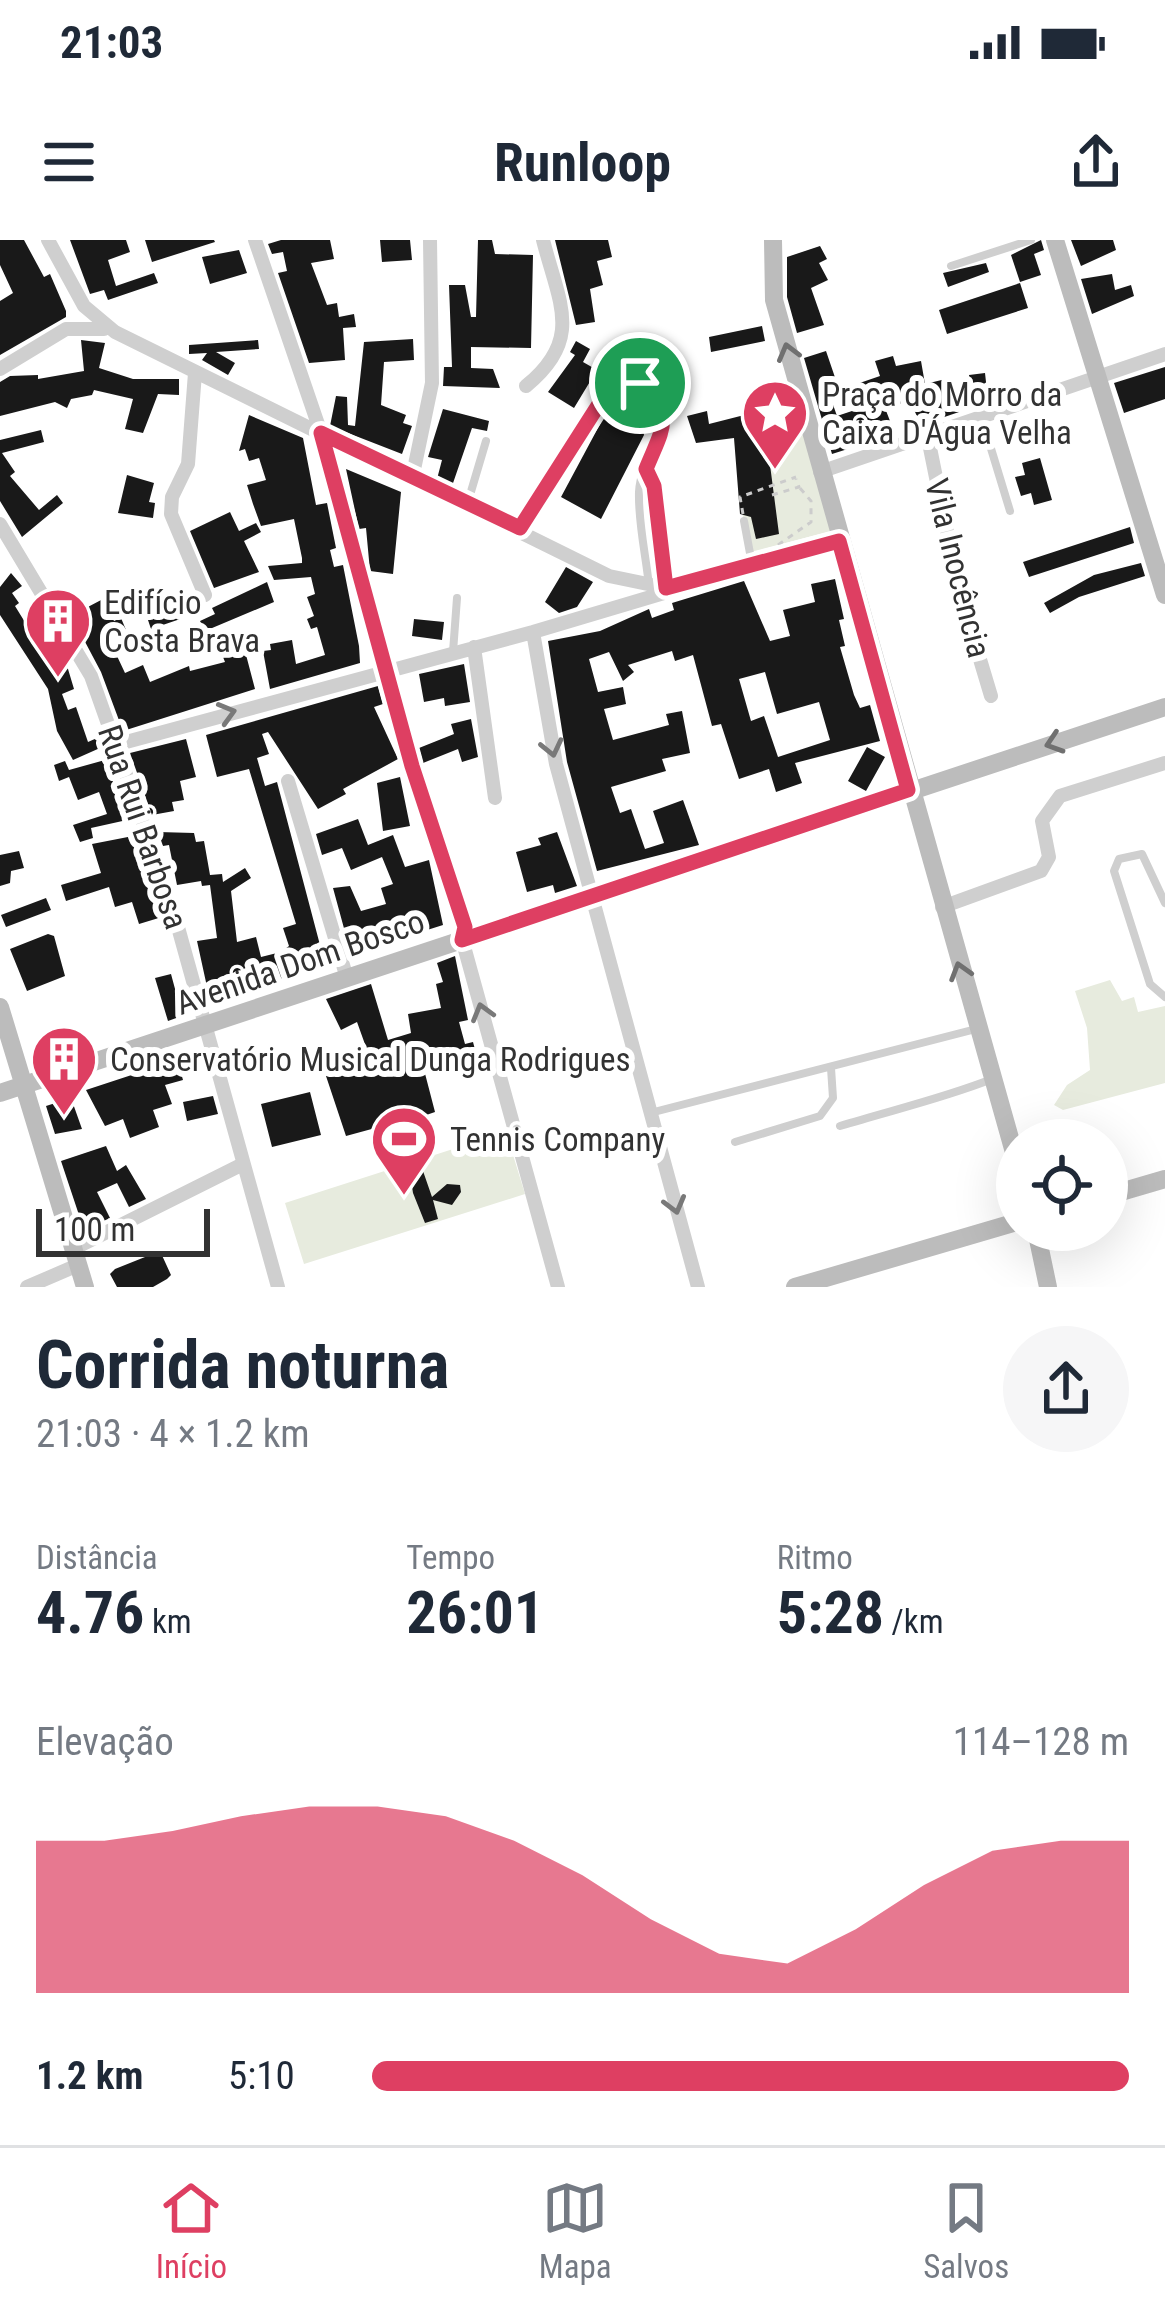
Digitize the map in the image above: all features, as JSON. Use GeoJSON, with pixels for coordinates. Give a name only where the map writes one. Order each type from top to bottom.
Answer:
{"type":"FeatureCollection","features":[{"type":"Feature","properties":{"kind":"street"},"geometry":{"type":"LineString","coordinates":[[48,240],[84,306],[115,332],[610,576],[672,588]]}},
{"type":"Feature","properties":{"kind":"street"},"geometry":{"type":"LineString","coordinates":[[255,240],[321,433],[412,766],[465,927],[462,940],[558,1287]]}},
{"type":"Feature","properties":{"kind":"street"},"geometry":{"type":"LineString","coordinates":[[412,479],[432,382],[430,240]]}},
{"type":"Feature","properties":{"kind":"street"},"geometry":{"type":"LineString","coordinates":[[526,386],[556,359],[565,335],[542,240]]}},
{"type":"Feature","properties":{"kind":"street"},"geometry":{"type":"LineString","coordinates":[[773,240],[774,300],[817,479],[839,541],[1004,1119]]}},
{"type":"Feature","properties":{"kind":"street"},"geometry":{"type":"LineString","coordinates":[[1055,240],[1161,560],[1165,595]]}},
{"type":"Feature","properties":{"kind":"street"},"geometry":{"type":"LineString","coordinates":[[0,370],[66,328],[83,325],[115,332]]}},
{"type":"Feature","properties":{"kind":"street"},"geometry":{"type":"LineString","coordinates":[[817,479],[1165,354]]}},
{"type":"Feature","properties":{"kind":"street"},"geometry":{"type":"LineString","coordinates":[[195,373],[188,464],[172,497],[171,514],[205,595]]}},
{"type":"Feature","properties":{"kind":"street"},"geometry":{"type":"LineString","coordinates":[[286,416],[302,408],[306,392]]}},
{"type":"Feature","properties":{"kind":"street","name":"Vila Inocência"},"geometry":{"type":"LineString","coordinates":[[928,438],[958,586],[991,696]]}},
{"type":"Feature","properties":{"kind":"street","name":"Rua Rui Barbosa"},"geometry":{"type":"LineString","coordinates":[[0,524],[76,644],[115,745],[208,1025],[278,1287]]}},
{"type":"Feature","properties":{"kind":"street"},"geometry":{"type":"LineString","coordinates":[[115,745],[533,632],[839,541]]}},
{"type":"Feature","properties":{"kind":"street"},"geometry":{"type":"LineString","coordinates":[[610,576],[619,593],[611,609]]}},
{"type":"Feature","properties":{"kind":"street"},"geometry":{"type":"LineString","coordinates":[[533,632],[546,723],[698,1287]]}},
{"type":"Feature","properties":{"kind":"street"},"geometry":{"type":"LineString","coordinates":[[474,647],[495,798]]}},
{"type":"Feature","properties":{"kind":"street","name":"Avenida Dom Bosco"},"geometry":{"type":"LineString","coordinates":[[0,1093],[1165,706]]}},
{"type":"Feature","properties":{"kind":"street"},"geometry":{"type":"LineString","coordinates":[[942,907],[1041,872],[1048,857],[1042,821],[1060,796],[1165,763]]}},
{"type":"Feature","properties":{"kind":"street"},"geometry":{"type":"LineString","coordinates":[[288,782],[346,975]]}},
{"type":"Feature","properties":{"kind":"street"},"geometry":{"type":"LineString","coordinates":[[0,1007],[85,1287]]}},
{"type":"Feature","properties":{"kind":"street"},"geometry":{"type":"LineString","coordinates":[[27,1287],[243,1164]]}},
{"type":"Feature","properties":{"kind":"street"},"geometry":{"type":"LineString","coordinates":[[1128,1190],[1165,1179]]}},
{"type":"Feature","properties":{"kind":"street"},"geometry":{"type":"LineString","coordinates":[[795,1287],[996,1228]]}},
{"type":"Feature","properties":{"kind":"street"},"geometry":{"type":"LineString","coordinates":[[1040,1251],[1048,1287]]}},
{"type":"Feature","properties":{"kind":"lane"},"geometry":{"type":"LineString","coordinates":[[951,266],[1030,240]]}},
{"type":"Feature","properties":{"kind":"lane"},"geometry":{"type":"LineString","coordinates":[[520,528],[601,401],[619,387],[640,383],[662,407],[665,422],[639,489],[649,586]]}},
{"type":"Feature","properties":{"kind":"lane"},"geometry":{"type":"LineString","coordinates":[[982,419],[1010,511]]}},
{"type":"Feature","properties":{"kind":"lane"},"geometry":{"type":"LineString","coordinates":[[467,505],[486,441]]}},
{"type":"Feature","properties":{"kind":"lane"},"geometry":{"type":"LineString","coordinates":[[646,469],[654,486],[672,588]]}},
{"type":"Feature","properties":{"kind":"lane"},"geometry":{"type":"LineString","coordinates":[[744,521],[755,563]]}},
{"type":"Feature","properties":{"kind":"lane"},"geometry":{"type":"LineString","coordinates":[[453,652],[457,598]]}},
{"type":"Feature","properties":{"kind":"lane"},"geometry":{"type":"LineString","coordinates":[[1165,903],[1142,854],[1119,859],[1114,871],[1150,984],[1165,997]]}},
{"type":"Feature","properties":{"kind":"lane"},"geometry":{"type":"LineString","coordinates":[[650,1113],[977,1028]]}},
{"type":"Feature","properties":{"kind":"lane"},"geometry":{"type":"LineString","coordinates":[[735,1142],[820,1116],[833,1098],[831,1068]]}},
{"type":"Feature","properties":{"kind":"lane"},"geometry":{"type":"LineString","coordinates":[[840,1126],[904,1106],[926,1106],[992,1078]]}},
{"type":"Feature","properties":{"kind":"path"},"geometry":{"type":"LineString","coordinates":[[744,521],[740,497],[796,477],[813,514],[808,528],[755,563]]}},
{"type":"Feature","properties":{"kind":"path"},"geometry":{"type":"LineString","coordinates":[[772,495],[802,489],[817,479]]}},
{"type":"Feature","properties":{"kind":"shaded area","name":"Praça do Morro da Caixa D'Água Velha"},"geometry":{"type":"Polygon","coordinates":[[[804,429],[832,531],[747,553],[734,438],[804,429]]]}},
{"type":"Feature","properties":{"kind":"shaded area"},"geometry":{"type":"Polygon","coordinates":[[[1110,980],[1122,1001],[1134,997],[1138,1012],[1165,1006],[1165,1083],[1063,1110],[1054,1105],[1067,1085],[1090,1070],[1087,1028],[1075,991],[1110,980]]]}},
{"type":"Feature","properties":{"kind":"shaded area","name":"Tennis Company"},"geometry":{"type":"Polygon","coordinates":[[[506,1132],[525,1194],[304,1264],[285,1203],[506,1132]]]}},
{"type":"Feature","properties":{"kind":"building"},"geometry":{"type":"Polygon","coordinates":[[[0,240],[24,240],[44,277],[50,274],[66,317],[0,355],[0,301],[13,293],[0,265],[0,240]]]}},
{"type":"Feature","properties":{"kind":"building"},"geometry":{"type":"Polygon","coordinates":[[[70,240],[126,240],[130,252],[108,260],[116,286],[154,273],[158,283],[108,300],[104,290],[90,294],[70,240]]]}},
{"type":"Feature","properties":{"kind":"building"},"geometry":{"type":"Polygon","coordinates":[[[145,240],[214,240],[215,242],[152,262],[145,240]]]}},
{"type":"Feature","properties":{"kind":"building"},"geometry":{"type":"Polygon","coordinates":[[[330,240],[334,259],[311,263],[327,305],[337,303],[339,317],[354,314],[356,327],[343,328],[345,360],[309,363],[278,273],[287,271],[283,252],[272,254],[268,244],[330,240]]]}},
{"type":"Feature","properties":{"kind":"building"},"geometry":{"type":"Polygon","coordinates":[[[380,240],[410,240],[412,260],[382,262],[380,240]]]}},
{"type":"Feature","properties":{"kind":"building"},"geometry":{"type":"Polygon","coordinates":[[[478,240],[492,240],[495,254],[533,255],[531,348],[471,347],[471,368],[493,369],[500,388],[443,386],[444,367],[452,367],[449,285],[465,285],[471,317],[476,317],[478,240]]]}},
{"type":"Feature","properties":{"kind":"building"},"geometry":{"type":"Polygon","coordinates":[[[555,240],[608,240],[612,257],[597,261],[603,285],[590,289],[595,322],[576,325],[555,240]]]}},
{"type":"Feature","properties":{"kind":"building"},"geometry":{"type":"Polygon","coordinates":[[[1041,240],[1044,250],[1034,254],[1041,275],[1020,282],[1011,255],[1041,240]]]}},
{"type":"Feature","properties":{"kind":"building"},"geometry":{"type":"Polygon","coordinates":[[[1071,240],[1113,240],[1116,250],[1081,266],[1071,240]]]}},
{"type":"Feature","properties":{"kind":"building"},"geometry":{"type":"Polygon","coordinates":[[[820,246],[827,259],[819,263],[828,280],[811,288],[824,325],[797,333],[787,297],[787,257],[820,246]]]}},
{"type":"Feature","properties":{"kind":"building"},"geometry":{"type":"Polygon","coordinates":[[[239,250],[247,273],[210,284],[202,257],[239,250]]]}},
{"type":"Feature","properties":{"kind":"building"},"geometry":{"type":"Polygon","coordinates":[[[986,263],[989,272],[948,287],[943,273],[986,263]]]}},
{"type":"Feature","properties":{"kind":"building"},"geometry":{"type":"Polygon","coordinates":[[[1112,274],[1115,290],[1131,285],[1134,296],[1092,314],[1081,279],[1112,274]]]}},
{"type":"Feature","properties":{"kind":"building"},"geometry":{"type":"Polygon","coordinates":[[[1020,283],[1028,308],[947,334],[939,310],[1020,283]]]}},
{"type":"Feature","properties":{"kind":"building"},"geometry":{"type":"Polygon","coordinates":[[[762,326],[765,341],[711,352],[709,337],[762,326]]]}},
{"type":"Feature","properties":{"kind":"building"},"geometry":{"type":"Polygon","coordinates":[[[413,339],[414,360],[384,362],[381,405],[406,415],[403,423],[412,426],[402,454],[330,426],[336,396],[347,397],[348,425],[355,426],[364,342],[413,339]]]}},
{"type":"Feature","properties":{"kind":"building"},"geometry":{"type":"Polygon","coordinates":[[[81,340],[105,343],[99,368],[133,379],[179,379],[179,395],[158,394],[143,433],[125,429],[133,399],[94,390],[92,395],[71,399],[67,408],[55,402],[0,416],[0,382],[10,376],[38,375],[38,379],[84,371],[81,340]]]}},
{"type":"Feature","properties":{"kind":"building"},"geometry":{"type":"Polygon","coordinates":[[[258,340],[259,349],[216,352],[235,363],[228,375],[202,360],[207,353],[189,354],[189,345],[258,340]]]}},
{"type":"Feature","properties":{"kind":"building"},"geometry":{"type":"Polygon","coordinates":[[[576,341],[590,349],[583,362],[597,370],[574,408],[548,392],[575,355],[570,352],[576,341]]]}},
{"type":"Feature","properties":{"kind":"building"},"geometry":{"type":"Polygon","coordinates":[[[826,351],[841,395],[831,399],[837,416],[855,410],[848,387],[880,376],[875,361],[893,356],[896,366],[921,361],[925,384],[950,378],[959,412],[921,425],[910,401],[885,408],[895,434],[832,454],[804,358],[826,351]]]}},
{"type":"Feature","properties":{"kind":"building"},"geometry":{"type":"Polygon","coordinates":[[[1165,367],[1165,399],[1124,413],[1114,383],[1165,367]]]}},
{"type":"Feature","properties":{"kind":"building"},"geometry":{"type":"Polygon","coordinates":[[[985,373],[988,400],[971,402],[969,375],[985,373]]]}},
{"type":"Feature","properties":{"kind":"building"},"geometry":{"type":"Polygon","coordinates":[[[784,405],[793,431],[766,434],[779,534],[756,539],[751,517],[740,514],[734,438],[696,443],[687,416],[707,411],[709,424],[784,405]]]}},
{"type":"Feature","properties":{"kind":"building"},"geometry":{"type":"Polygon","coordinates":[[[627,406],[640,414],[644,435],[601,519],[561,497],[606,413],[627,406]]]}},
{"type":"Feature","properties":{"kind":"building"},"geometry":{"type":"Polygon","coordinates":[[[443,409],[489,421],[487,431],[472,428],[452,486],[437,479],[442,460],[428,457],[443,409]]]}},
{"type":"Feature","properties":{"kind":"building"},"geometry":{"type":"Polygon","coordinates":[[[249,415],[303,438],[316,505],[327,503],[336,548],[330,550],[334,567],[343,565],[359,646],[360,663],[270,689],[263,651],[271,650],[270,644],[292,640],[296,664],[325,655],[317,627],[311,629],[307,619],[314,616],[307,597],[315,594],[311,577],[274,580],[268,566],[302,563],[302,558],[294,519],[261,526],[247,485],[266,480],[259,458],[249,461],[245,449],[239,451],[249,415]]]}},
{"type":"Feature","properties":{"kind":"building"},"geometry":{"type":"Polygon","coordinates":[[[41,430],[44,442],[2,453],[15,472],[10,476],[39,510],[57,495],[63,503],[22,537],[0,501],[0,440],[41,430]]]}},
{"type":"Feature","properties":{"kind":"building"},"geometry":{"type":"Polygon","coordinates":[[[1040,458],[1052,500],[1034,505],[1031,493],[1021,496],[1015,477],[1025,475],[1022,463],[1040,458]]]}},
{"type":"Feature","properties":{"kind":"building"},"geometry":{"type":"Polygon","coordinates":[[[346,469],[401,492],[393,574],[370,571],[366,528],[359,529],[346,469]]]}},
{"type":"Feature","properties":{"kind":"building"},"geometry":{"type":"Polygon","coordinates":[[[127,475],[154,483],[149,502],[155,503],[153,518],[118,513],[127,475]]]}},
{"type":"Feature","properties":{"kind":"building"},"geometry":{"type":"Polygon","coordinates":[[[230,512],[239,531],[256,523],[261,532],[244,541],[259,572],[214,588],[190,531],[230,512]]]}},
{"type":"Feature","properties":{"kind":"building"},"geometry":{"type":"Polygon","coordinates":[[[1130,527],[1134,543],[1029,577],[1023,562],[1130,527]]]}},
{"type":"Feature","properties":{"kind":"building"},"geometry":{"type":"Polygon","coordinates":[[[1141,563],[1145,576],[1079,597],[1050,613],[1044,603],[1094,575],[1141,563]]]}},
{"type":"Feature","properties":{"kind":"building"},"geometry":{"type":"Polygon","coordinates":[[[566,567],[593,582],[577,607],[559,613],[545,602],[566,567]]]}},
{"type":"Feature","properties":{"kind":"building"},"geometry":{"type":"Polygon","coordinates":[[[11,573],[22,586],[12,593],[19,603],[15,606],[52,666],[62,662],[68,669],[74,689],[62,694],[68,710],[76,707],[88,742],[97,738],[100,748],[73,760],[57,731],[48,689],[0,615],[0,587],[11,573]]]}},
{"type":"Feature","properties":{"kind":"building"},"geometry":{"type":"Polygon","coordinates":[[[835,579],[844,619],[839,620],[845,646],[840,647],[854,695],[860,708],[870,705],[880,741],[795,763],[802,783],[776,792],[769,769],[739,779],[721,724],[712,726],[693,655],[675,661],[672,651],[628,665],[634,672],[623,681],[609,652],[589,659],[598,692],[623,687],[626,704],[604,709],[613,740],[669,725],[666,714],[682,711],[690,753],[662,759],[666,771],[611,787],[620,813],[631,809],[645,849],[664,843],[653,811],[683,800],[699,845],[597,871],[567,762],[548,641],[600,631],[649,609],[652,618],[674,610],[672,603],[744,581],[770,641],[790,636],[783,610],[815,602],[811,584],[835,579]],[[765,672],[739,679],[751,721],[764,716],[778,757],[830,740],[819,702],[777,714],[765,672]]]}},
{"type":"Feature","properties":{"kind":"building"},"geometry":{"type":"Polygon","coordinates":[[[267,582],[274,602],[205,631],[200,621],[215,614],[212,608],[267,582]]]}},
{"type":"Feature","properties":{"kind":"building"},"geometry":{"type":"Polygon","coordinates":[[[78,597],[84,609],[103,599],[114,621],[121,618],[134,649],[117,656],[125,673],[143,665],[150,682],[189,666],[190,671],[225,662],[223,657],[245,651],[255,689],[123,731],[101,672],[65,604],[78,597]]]}},
{"type":"Feature","properties":{"kind":"building"},"geometry":{"type":"Polygon","coordinates":[[[183,597],[189,616],[151,629],[145,611],[183,597]]]}},
{"type":"Feature","properties":{"kind":"building"},"geometry":{"type":"Polygon","coordinates":[[[414,619],[444,622],[442,640],[412,636],[414,619]]]}},
{"type":"Feature","properties":{"kind":"building"},"geometry":{"type":"Polygon","coordinates":[[[464,664],[470,702],[445,706],[444,698],[424,702],[419,674],[464,664]]]}},
{"type":"Feature","properties":{"kind":"building"},"geometry":{"type":"Polygon","coordinates":[[[378,686],[383,704],[374,707],[398,759],[343,789],[346,794],[318,809],[268,732],[262,734],[269,754],[257,758],[265,786],[277,782],[325,964],[244,991],[209,996],[197,941],[217,938],[210,885],[202,886],[201,881],[177,885],[169,845],[163,846],[158,832],[194,833],[196,842],[204,841],[210,875],[222,874],[223,882],[245,868],[251,878],[231,891],[237,942],[256,937],[261,957],[281,952],[289,946],[283,928],[296,924],[249,769],[217,777],[206,735],[378,686]]]}},
{"type":"Feature","properties":{"kind":"building"},"geometry":{"type":"Polygon","coordinates":[[[471,719],[478,757],[462,762],[458,749],[423,763],[419,748],[454,734],[451,724],[471,719]]]}},
{"type":"Feature","properties":{"kind":"building"},"geometry":{"type":"Polygon","coordinates":[[[186,739],[196,777],[180,781],[184,800],[172,802],[174,811],[152,815],[130,753],[186,739]]]}},
{"type":"Feature","properties":{"kind":"building"},"geometry":{"type":"Polygon","coordinates":[[[867,747],[885,757],[866,791],[848,781],[867,747]]]}},
{"type":"Feature","properties":{"kind":"building"},"geometry":{"type":"Polygon","coordinates":[[[105,760],[127,820],[91,828],[93,838],[80,842],[73,825],[107,814],[99,792],[78,800],[69,777],[59,781],[54,765],[65,761],[69,770],[105,760]]]}},
{"type":"Feature","properties":{"kind":"building"},"geometry":{"type":"Polygon","coordinates":[[[400,777],[410,826],[383,831],[377,783],[400,777]]]}},
{"type":"Feature","properties":{"kind":"building"},"geometry":{"type":"Polygon","coordinates":[[[358,819],[368,845],[393,835],[405,867],[429,860],[443,925],[351,954],[333,888],[350,886],[361,911],[386,904],[381,888],[393,884],[382,857],[351,870],[342,848],[322,855],[316,834],[358,819]]]}},
{"type":"Feature","properties":{"kind":"building"},"geometry":{"type":"Polygon","coordinates":[[[557,832],[577,886],[555,893],[553,885],[527,892],[516,852],[541,845],[538,838],[557,832]]]}},
{"type":"Feature","properties":{"kind":"building"},"geometry":{"type":"Polygon","coordinates":[[[133,836],[162,917],[139,924],[132,902],[115,907],[109,887],[66,901],[61,885],[101,873],[92,844],[133,836]]]}},
{"type":"Feature","properties":{"kind":"building"},"geometry":{"type":"Polygon","coordinates":[[[19,851],[24,868],[11,871],[10,883],[0,886],[0,855],[19,851]]]}},
{"type":"Feature","properties":{"kind":"building"},"geometry":{"type":"Polygon","coordinates":[[[46,898],[51,910],[6,927],[1,915],[46,898]]]}},
{"type":"Feature","properties":{"kind":"building"},"geometry":{"type":"Polygon","coordinates":[[[48,934],[54,936],[65,976],[27,991],[10,949],[48,934]]]}},
{"type":"Feature","properties":{"kind":"building"},"geometry":{"type":"Polygon","coordinates":[[[455,956],[468,1020],[459,1022],[465,1044],[473,1042],[477,1057],[456,1063],[453,1054],[422,1062],[435,1112],[406,1122],[432,1197],[447,1184],[460,1185],[461,1192],[452,1205],[433,1200],[438,1219],[425,1223],[413,1193],[407,1154],[392,1160],[379,1127],[346,1136],[326,1076],[371,1061],[357,1022],[341,1030],[326,999],[371,984],[388,1040],[411,1033],[408,1014],[441,1008],[436,984],[443,982],[437,963],[455,956]]]}},
{"type":"Feature","properties":{"kind":"building"},"geometry":{"type":"Polygon","coordinates":[[[171,974],[178,1000],[186,997],[190,1013],[168,1021],[155,978],[171,974]]]}},
{"type":"Feature","properties":{"kind":"building"},"geometry":{"type":"Polygon","coordinates":[[[159,1066],[161,1072],[179,1066],[183,1080],[165,1085],[172,1104],[153,1110],[159,1127],[130,1138],[123,1119],[105,1126],[86,1090],[159,1066]]]}},
{"type":"Feature","properties":{"kind":"building"},"geometry":{"type":"Polygon","coordinates":[[[310,1092],[321,1135],[272,1147],[261,1104],[310,1092]]]}},
{"type":"Feature","properties":{"kind":"building"},"geometry":{"type":"Polygon","coordinates":[[[213,1096],[218,1114],[187,1121],[183,1102],[213,1096]]]}},
{"type":"Feature","properties":{"kind":"building","name":"Conservatório Musical Dunga Rodrigues"},"geometry":{"type":"Polygon","coordinates":[[[71,1098],[82,1129],[55,1134],[46,1106],[71,1098]]]}},
{"type":"Feature","properties":{"kind":"building"},"geometry":{"type":"Polygon","coordinates":[[[106,1146],[117,1171],[126,1165],[146,1199],[129,1207],[117,1183],[97,1192],[110,1218],[84,1230],[61,1161],[106,1146]]]}},
{"type":"Feature","properties":{"kind":"building"},"geometry":{"type":"Polygon","coordinates":[[[160,1251],[171,1275],[167,1279],[153,1287],[117,1287],[110,1274],[115,1269],[160,1251]]]}},
{"type":"Feature","properties":{"kind":"place","name":"Praça do Morro da Caixa D'Água Velha"},"geometry":{"type":"Point","coordinates":[775,472]}},
{"type":"Feature","properties":{"kind":"place","name":"Edifício Costa Brava"},"geometry":{"type":"Point","coordinates":[58,680]}},
{"type":"Feature","properties":{"kind":"place","name":"Conservatório Musical Dunga Rodrigues"},"geometry":{"type":"Point","coordinates":[64,1118]}},
{"type":"Feature","properties":{"kind":"place","name":"Tennis Company"},"geometry":{"type":"Point","coordinates":[404,1198]}},
{"type":"Feature","properties":{"kind":"route"},"geometry":{"type":"LineString","coordinates":[[640,383],[662,407],[665,422],[646,469],[654,486],[666,588],[839,541],[908,790],[462,940],[465,927],[412,766],[321,433],[520,528],[601,401],[619,387],[640,383]]}}]}
